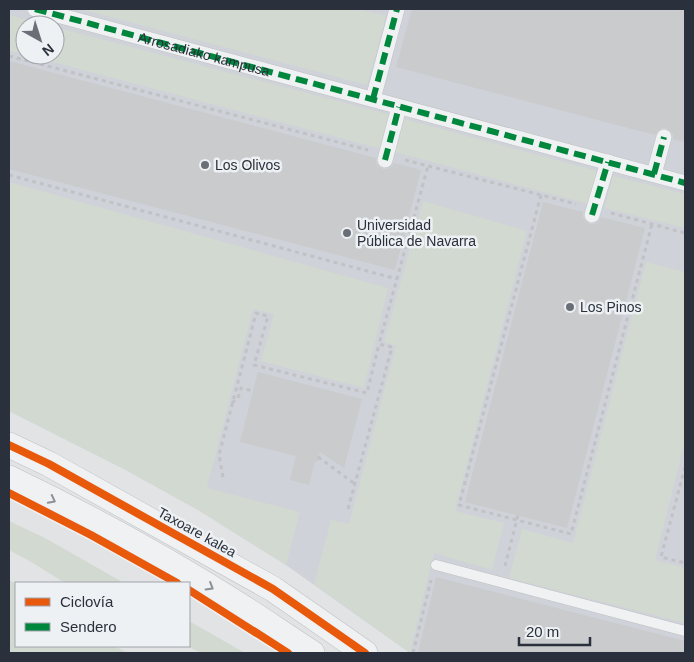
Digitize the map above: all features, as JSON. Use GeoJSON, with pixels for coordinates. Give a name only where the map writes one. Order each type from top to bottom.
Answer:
{"type":"FeatureCollection","features":[{"type":"Feature","properties":{"kind":"street","name":"Arrosadiako kampusa"},"geometry":{"type":"LineString","coordinates":[[35,9],[685,183]]}},
{"type":"Feature","properties":{"kind":"street"},"geometry":{"type":"LineString","coordinates":[[372,99],[397,9]]}},
{"type":"Feature","properties":{"kind":"street"},"geometry":{"type":"LineString","coordinates":[[385,158],[399,106]]}},
{"type":"Feature","properties":{"kind":"street"},"geometry":{"type":"LineString","coordinates":[[654,174],[664,137]]}},
{"type":"Feature","properties":{"kind":"street"},"geometry":{"type":"LineString","coordinates":[[593,212],[608,162]]}},
{"type":"Feature","properties":{"kind":"street","name":"Taxoare kalea"},"geometry":{"type":"LineString","coordinates":[[9,445],[49,464],[273,589],[365,653]]}},
{"type":"Feature","properties":{"kind":"street"},"geometry":{"type":"LineString","coordinates":[[9,478],[171,563],[240,605],[312,653]]}},
{"type":"Feature","properties":{"kind":"lane"},"geometry":{"type":"LineString","coordinates":[[434,569],[501,582],[685,631]]}},
{"type":"Feature","properties":{"kind":"path"},"geometry":{"type":"LineString","coordinates":[[9,56],[385,158],[428,166],[593,212],[685,233]]}},
{"type":"Feature","properties":{"kind":"path"},"geometry":{"type":"LineString","coordinates":[[223,476],[218,455],[256,313],[268,316],[254,365],[367,393],[428,166]]}},
{"type":"Feature","properties":{"kind":"path"},"geometry":{"type":"LineString","coordinates":[[9,176],[397,279]]}},
{"type":"Feature","properties":{"kind":"path"},"geometry":{"type":"LineString","coordinates":[[541,196],[459,505],[571,534],[652,224]]}},
{"type":"Feature","properties":{"kind":"path"},"geometry":{"type":"LineString","coordinates":[[348,509],[392,347],[379,344]]}},
{"type":"Feature","properties":{"kind":"path"},"geometry":{"type":"LineString","coordinates":[[232,403],[238,398],[241,388],[253,391]]}},
{"type":"Feature","properties":{"kind":"path"},"geometry":{"type":"LineString","coordinates":[[318,457],[355,484]]}},
{"type":"Feature","properties":{"kind":"path"},"geometry":{"type":"LineString","coordinates":[[685,467],[662,557],[685,563]]}},
{"type":"Feature","properties":{"kind":"path"},"geometry":{"type":"LineString","coordinates":[[501,582],[518,515]]}},
{"type":"Feature","properties":{"kind":"path"},"geometry":{"type":"LineString","coordinates":[[413,653],[434,569]]}},
{"type":"Feature","properties":{"kind":"shaded area","name":"Universidad Pública de Navarra"},"geometry":{"type":"Polygon","coordinates":[[[9,9],[685,9],[685,653],[410,653],[286,565],[200,511],[124,469],[9,411],[9,9]]]}},
{"type":"Feature","properties":{"kind":"shaded area"},"geometry":{"type":"Polygon","coordinates":[[[80,9],[358,9],[386,16],[367,85],[80,9]]]}},
{"type":"Feature","properties":{"kind":"shaded area"},"geometry":{"type":"Polygon","coordinates":[[[9,15],[15,17],[15,52],[9,51],[9,15]]]}},
{"type":"Feature","properties":{"kind":"shaded area"},"geometry":{"type":"Polygon","coordinates":[[[65,30],[391,115],[382,149],[64,65],[65,30]]]}},
{"type":"Feature","properties":{"kind":"shaded area"},"geometry":{"type":"Polygon","coordinates":[[[404,119],[597,171],[588,204],[395,152],[404,119]]]}},
{"type":"Feature","properties":{"kind":"shaded area"},"geometry":{"type":"Polygon","coordinates":[[[613,176],[685,194],[685,228],[605,208],[613,176]]]}},
{"type":"Feature","properties":{"kind":"shaded area"},"geometry":{"type":"Polygon","coordinates":[[[9,182],[388,288],[364,388],[261,361],[274,314],[253,309],[207,488],[300,512],[286,565],[200,511],[124,469],[9,411],[9,182]]]}},
{"type":"Feature","properties":{"kind":"shaded area"},"geometry":{"type":"Polygon","coordinates":[[[423,201],[527,231],[455,511],[504,523],[492,570],[434,553],[410,653],[314,584],[331,520],[349,524],[396,346],[384,342],[423,201]]]}},
{"type":"Feature","properties":{"kind":"shaded area"},"geometry":{"type":"Polygon","coordinates":[[[646,262],[685,272],[685,441],[655,560],[685,568],[685,623],[509,578],[522,529],[573,543],[646,262]]]}},
{"type":"Feature","properties":{"kind":"shaded area"},"geometry":{"type":"Polygon","coordinates":[[[9,521],[45,538],[122,582],[63,582],[9,550],[9,521]]]}},
{"type":"Feature","properties":{"kind":"shaded area"},"geometry":{"type":"Polygon","coordinates":[[[9,580],[15,583],[15,647],[117,647],[127,653],[9,653],[9,580]]]}},
{"type":"Feature","properties":{"kind":"shaded area"},"geometry":{"type":"Polygon","coordinates":[[[190,622],[245,653],[202,653],[188,647],[190,647],[190,622]]]}},
{"type":"Feature","properties":{"kind":"building"},"geometry":{"type":"Polygon","coordinates":[[[412,9],[685,9],[685,142],[673,139],[671,131],[666,128],[658,130],[655,135],[396,67],[412,9]]]}},
{"type":"Feature","properties":{"kind":"building","name":"Los Olivos"},"geometry":{"type":"Polygon","coordinates":[[[9,61],[15,63],[15,65],[24,65],[376,158],[376,163],[383,169],[388,169],[394,163],[421,170],[395,270],[9,169],[9,61]]]}},
{"type":"Feature","properties":{"kind":"building","name":"Los Pinos"},"geometry":{"type":"Polygon","coordinates":[[[543,202],[583,212],[585,221],[590,224],[598,222],[601,217],[645,228],[567,528],[465,502],[543,202]]]}},
{"type":"Feature","properties":{"kind":"building"},"geometry":{"type":"Polygon","coordinates":[[[258,372],[362,399],[344,468],[320,452],[317,462],[315,461],[309,485],[290,480],[296,456],[240,442],[258,372]]]}},
{"type":"Feature","properties":{"kind":"building"},"geometry":{"type":"Polygon","coordinates":[[[436,577],[685,641],[685,653],[418,653],[436,577]]]}},
{"type":"Feature","properties":{"kind":"marked path"},"geometry":{"type":"LineString","coordinates":[[35,9],[685,183]]}},
{"type":"Feature","properties":{"kind":"marked path"},"geometry":{"type":"LineString","coordinates":[[373,99],[397,9]]}},
{"type":"Feature","properties":{"kind":"marked path"},"geometry":{"type":"LineString","coordinates":[[385,160],[399,107]]}},
{"type":"Feature","properties":{"kind":"marked path"},"geometry":{"type":"LineString","coordinates":[[654,174],[664,137]]}},
{"type":"Feature","properties":{"kind":"marked path"},"geometry":{"type":"LineString","coordinates":[[592,215],[608,162]]}},
{"type":"Feature","properties":{"kind":"cycle path"},"geometry":{"type":"LineString","coordinates":[[9,445],[49,464],[273,589],[365,653]]}},
{"type":"Feature","properties":{"kind":"cycle path"},"geometry":{"type":"LineString","coordinates":[[9,493],[91,535],[175,582]]}},
{"type":"Feature","properties":{"kind":"cycle path"},"geometry":{"type":"LineString","coordinates":[[190,591],[288,653]]}},
{"type":"Feature","properties":{"kind":"place","name":"Los Olivos"},"geometry":{"type":"Point","coordinates":[205,165]}},
{"type":"Feature","properties":{"kind":"place","name":"Universidad Pública de Navarra"},"geometry":{"type":"Point","coordinates":[347,233]}},
{"type":"Feature","properties":{"kind":"place","name":"Los Pinos"},"geometry":{"type":"Point","coordinates":[570,307]}}]}
